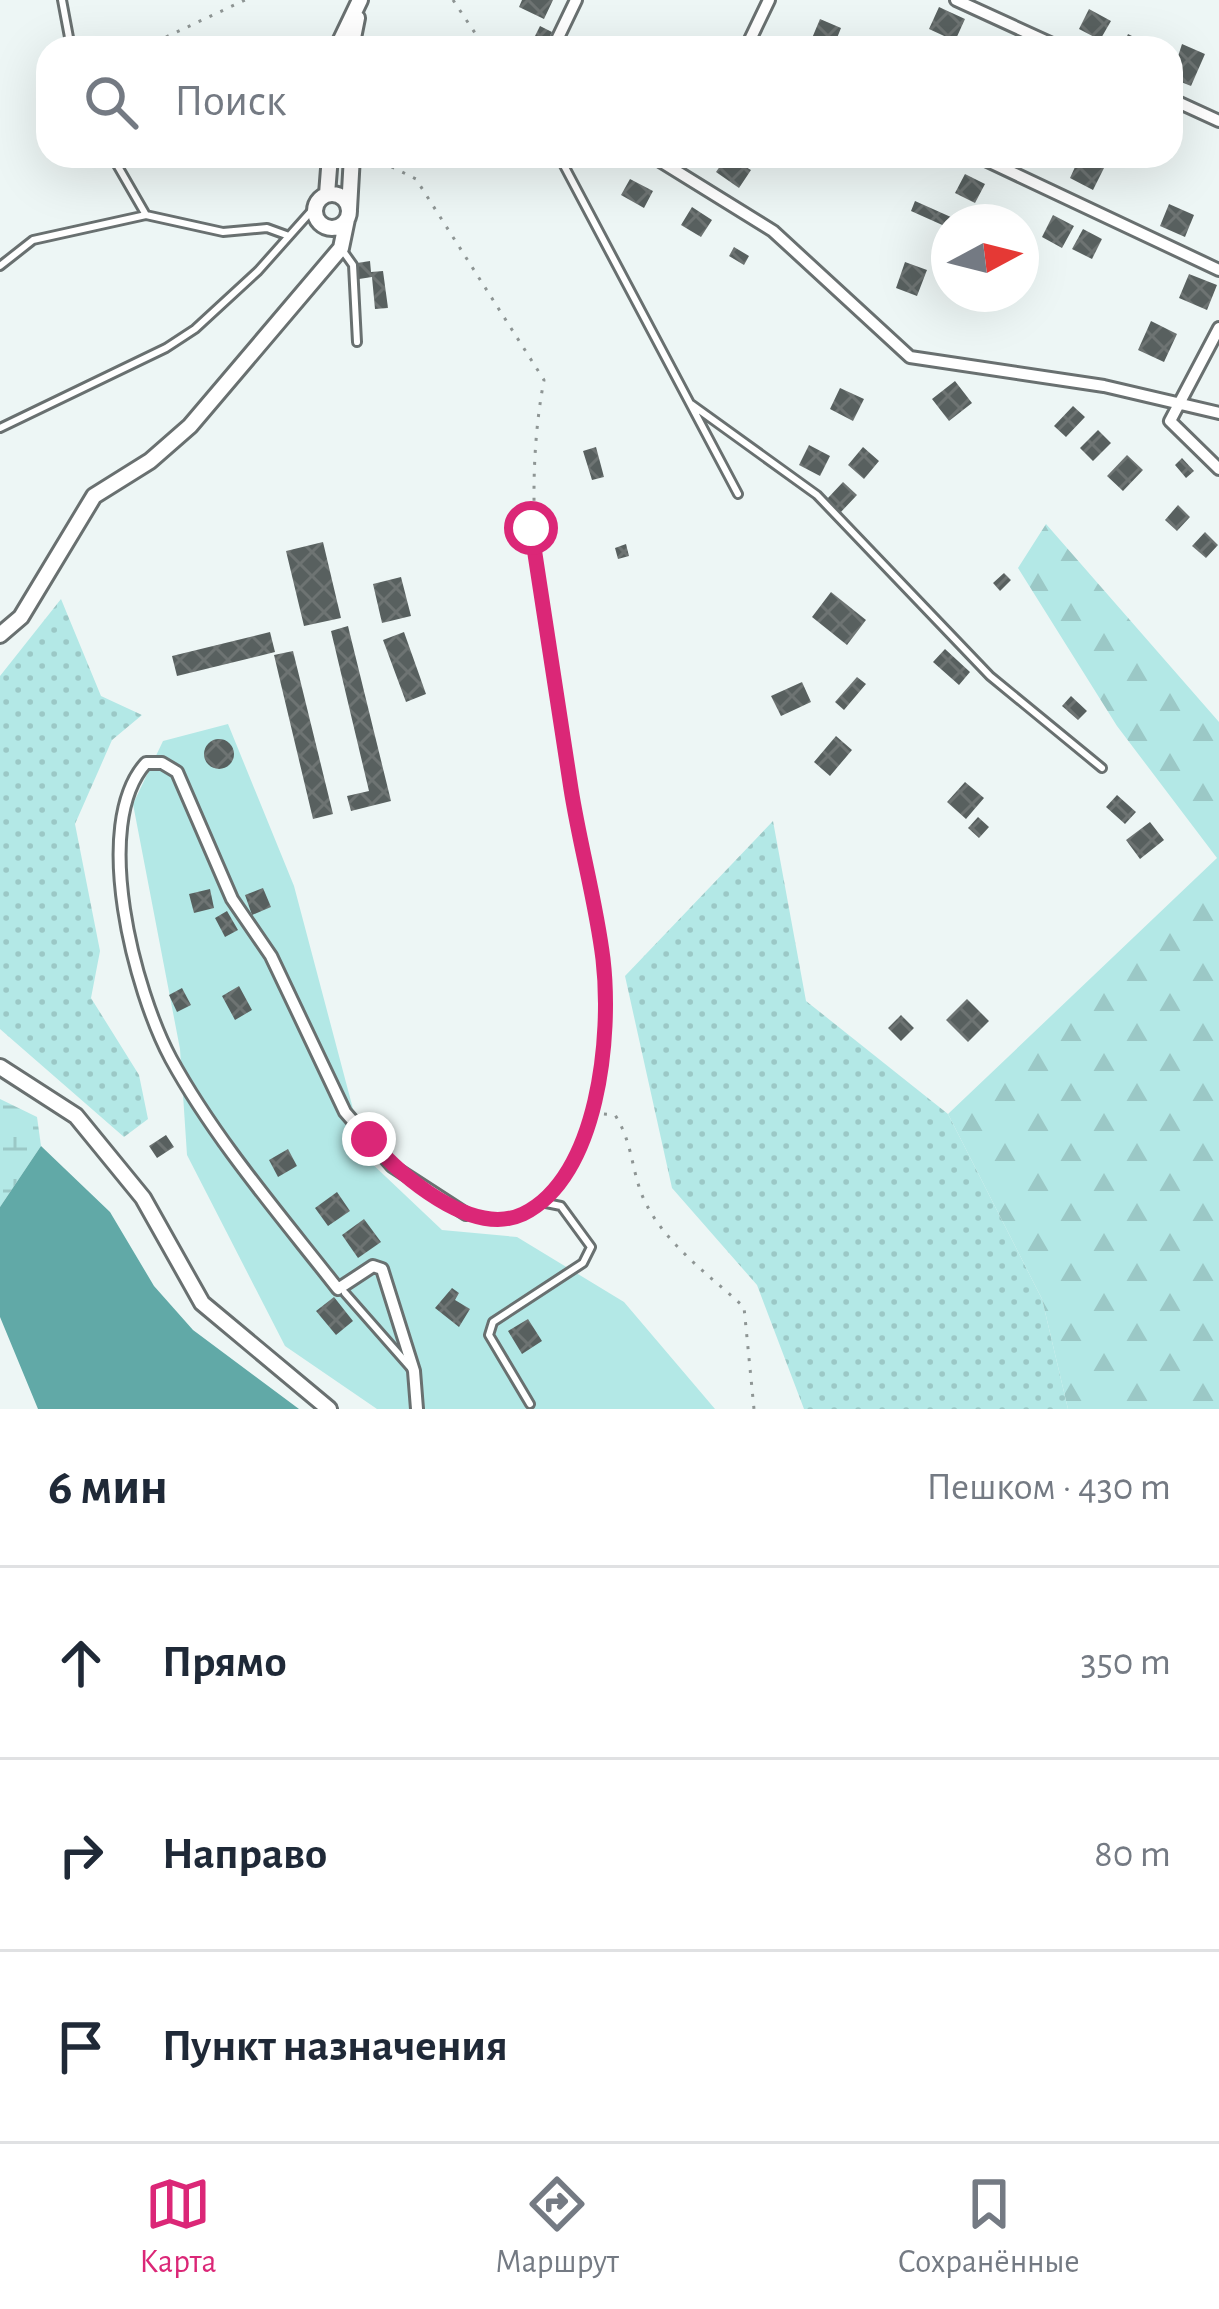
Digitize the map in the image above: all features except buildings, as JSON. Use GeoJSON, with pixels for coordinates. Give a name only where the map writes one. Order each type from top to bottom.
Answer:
{"type":"FeatureCollection","features":[{"type":"Feature","properties":{"kind":"street"},"geometry":{"type":"LineString","coordinates":[[343,36],[361,0]]}},
{"type":"Feature","properties":{"kind":"street"},"geometry":{"type":"LineString","coordinates":[[354,36],[361,0]]}},
{"type":"Feature","properties":{"kind":"street"},"geometry":{"type":"LineString","coordinates":[[560,36],[576,0]]}},
{"type":"Feature","properties":{"kind":"street"},"geometry":{"type":"LineString","coordinates":[[752,36],[769,0]]}},
{"type":"Feature","properties":{"kind":"street"},"geometry":{"type":"LineString","coordinates":[[956,0],[1034,36]]}},
{"type":"Feature","properties":{"kind":"street"},"geometry":{"type":"LineString","coordinates":[[1183,104],[1219,121]]}},
{"type":"Feature","properties":{"kind":"street"},"geometry":{"type":"LineString","coordinates":[[317,214],[327,194],[329,168]]}},
{"type":"Feature","properties":{"kind":"street"},"geometry":{"type":"LineString","coordinates":[[0,635],[21,617],[94,496],[150,461],[190,426],[341,248],[352,168]]}},
{"type":"Feature","properties":{"kind":"street"},"geometry":{"type":"LineString","coordinates":[[676,168],[773,231],[910,357],[1104,386],[1219,413]]}},
{"type":"Feature","properties":{"kind":"street"},"geometry":{"type":"LineString","coordinates":[[686,173],[688,168]]}},
{"type":"Feature","properties":{"kind":"street"},"geometry":{"type":"LineString","coordinates":[[1002,168],[1219,270]]}},
{"type":"Feature","properties":{"kind":"street"},"geometry":{"type":"LineString","coordinates":[[327,194],[344,199],[348,214]]}},
{"type":"Feature","properties":{"kind":"street"},"geometry":{"type":"LineString","coordinates":[[317,214],[333,228],[348,214]]}},
{"type":"Feature","properties":{"kind":"street"},"geometry":{"type":"LineString","coordinates":[[317,214],[341,248]]}},
{"type":"Feature","properties":{"kind":"street"},"geometry":{"type":"LineString","coordinates":[[1219,328],[1170,421],[1219,469]]}},
{"type":"Feature","properties":{"kind":"street"},"geometry":{"type":"LineString","coordinates":[[417,1409],[414,1371],[382,1269],[373,1266],[338,1289],[171,1058],[135,960],[121,874],[122,801],[146,763],[162,763],[177,772],[232,899],[271,956],[345,1112],[392,1166],[466,1214]]}},
{"type":"Feature","properties":{"kind":"street"},"geometry":{"type":"LineString","coordinates":[[0,1067],[76,1116],[142,1198],[202,1303],[329,1409]]}},
{"type":"Feature","properties":{"kind":"lane"},"geometry":{"type":"LineString","coordinates":[[62,0],[68,36]]}},
{"type":"Feature","properties":{"kind":"lane"},"geometry":{"type":"LineString","coordinates":[[119,168],[146,215]]}},
{"type":"Feature","properties":{"kind":"lane"},"geometry":{"type":"LineString","coordinates":[[566,168],[738,494]]}},
{"type":"Feature","properties":{"kind":"lane"},"geometry":{"type":"LineString","coordinates":[[0,428],[166,349],[216,311],[317,214]]}},
{"type":"Feature","properties":{"kind":"lane"},"geometry":{"type":"LineString","coordinates":[[0,266],[33,240],[146,215],[208,230],[267,228],[289,236]]}},
{"type":"Feature","properties":{"kind":"lane"},"geometry":{"type":"LineString","coordinates":[[341,248],[352,265],[357,342]]}},
{"type":"Feature","properties":{"kind":"lane"},"geometry":{"type":"LineString","coordinates":[[691,404],[817,494],[990,676],[1102,768]]}},
{"type":"Feature","properties":{"kind":"lane"},"geometry":{"type":"LineString","coordinates":[[530,1404],[489,1335],[493,1322],[583,1263],[591,1247],[561,1206],[546,1203]]}},
{"type":"Feature","properties":{"kind":"lane"},"geometry":{"type":"LineString","coordinates":[[345,1293],[414,1371]]}},
{"type":"Feature","properties":{"kind":"path"},"geometry":{"type":"LineString","coordinates":[[168,36],[245,0]]}},
{"type":"Feature","properties":{"kind":"path"},"geometry":{"type":"LineString","coordinates":[[453,0],[477,36]]}},
{"type":"Feature","properties":{"kind":"path"},"geometry":{"type":"LineString","coordinates":[[394,168],[416,179],[544,380],[531,448],[531,528],[581,856],[604,961],[602,1077],[578,1155],[546,1203],[511,1220],[466,1214]]}},
{"type":"Feature","properties":{"kind":"path"},"geometry":{"type":"LineString","coordinates":[[591,1113],[616,1115],[629,1135],[642,1196],[665,1233],[743,1306],[754,1409]]}},
{"type":"Feature","properties":{"kind":"green space"},"geometry":{"type":"Polygon","coordinates":[[[1046,524],[1219,722],[1219,1409],[1068,1409],[1042,1299],[948,1114],[1217,858],[1117,726],[1018,568],[1046,524]]]}},
{"type":"Feature","properties":{"kind":"green space"},"geometry":{"type":"Polygon","coordinates":[[[61,599],[101,696],[142,715],[112,740],[75,824],[100,951],[91,998],[139,1075],[148,1119],[124,1137],[0,1029],[0,676],[61,599]]]}},
{"type":"Feature","properties":{"kind":"green space"},"geometry":{"type":"Polygon","coordinates":[[[228,724],[294,886],[366,1158],[442,1230],[517,1237],[624,1302],[715,1409],[377,1409],[285,1346],[187,1155],[180,1049],[133,804],[163,741],[228,724]]]}},
{"type":"Feature","properties":{"kind":"green space"},"geometry":{"type":"Polygon","coordinates":[[[773,821],[806,1001],[948,1114],[1042,1299],[1068,1409],[804,1409],[757,1285],[672,1188],[625,976],[773,821]]]}},
{"type":"Feature","properties":{"kind":"green space"},"geometry":{"type":"Polygon","coordinates":[[[0,1099],[37,1117],[41,1146],[0,1207],[0,1099]]]}},
{"type":"Feature","properties":{"kind":"shaded area"},"geometry":{"type":"Polygon","coordinates":[[[41,1146],[110,1212],[154,1286],[193,1330],[299,1409],[38,1409],[0,1317],[0,1207],[41,1146]]]}},
{"type":"Feature","properties":{"kind":"route"},"geometry":{"type":"LineString","coordinates":[[369,1139],[392,1166],[466,1214],[511,1220],[546,1203],[578,1155],[602,1077],[604,961],[581,856],[531,528]]}}]}
